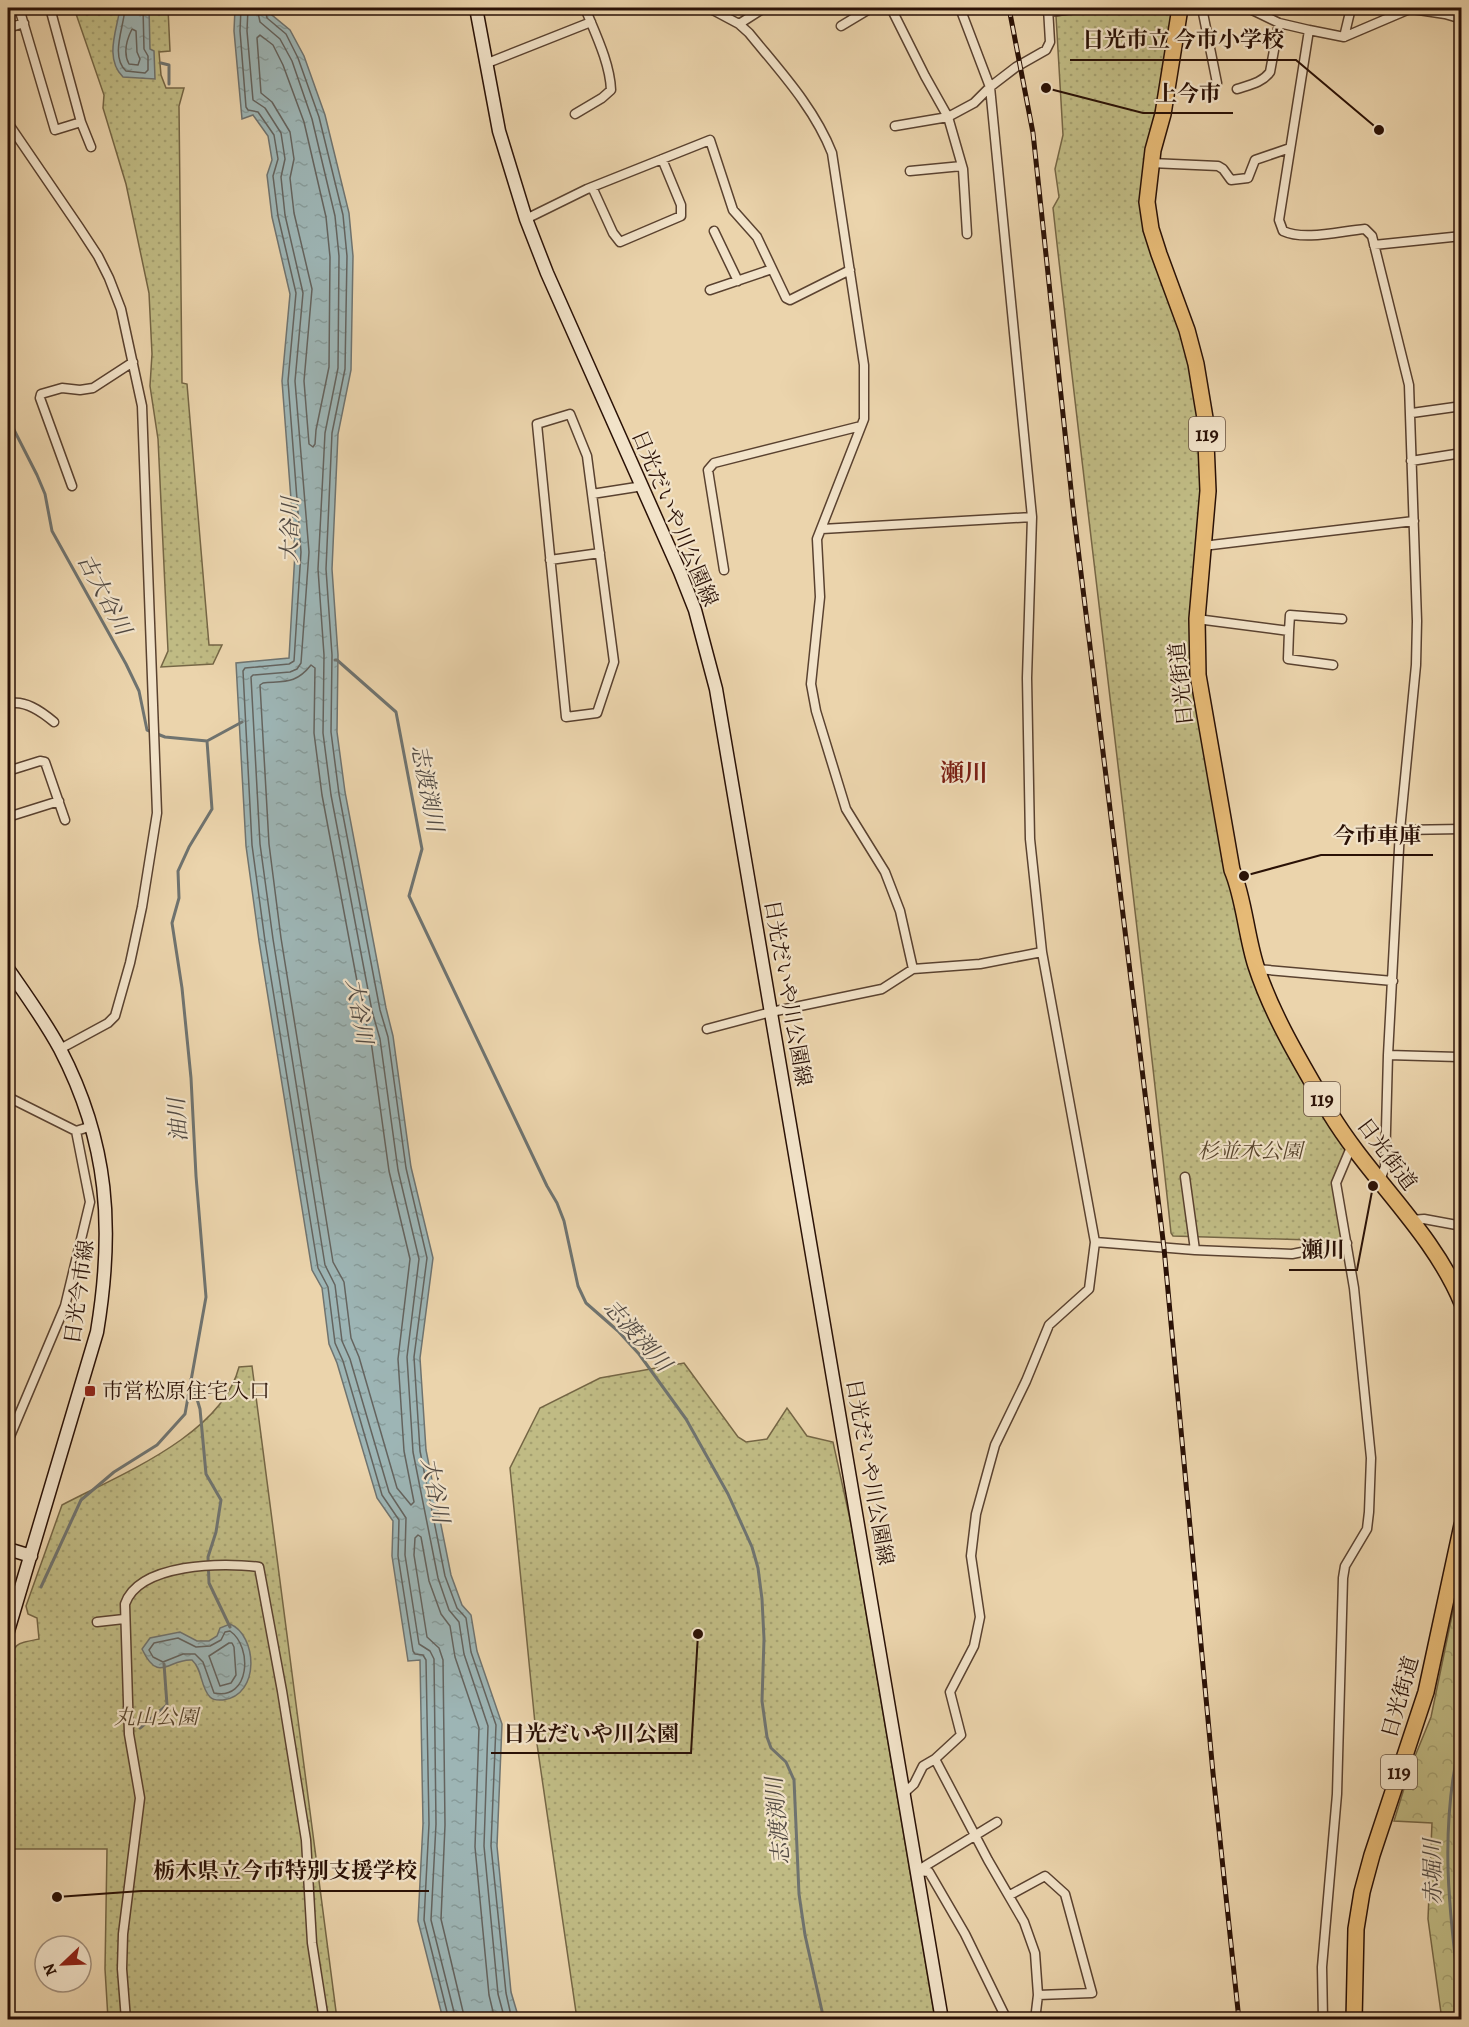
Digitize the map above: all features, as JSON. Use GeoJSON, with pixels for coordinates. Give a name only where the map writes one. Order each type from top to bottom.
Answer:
{"type":"FeatureCollection","features":[{"type":"Feature","properties":{"kind":"highway","name":"日光街道"},"geometry":{"type":"LineString","coordinates":[[1180,8],[1163,114],[1151,163],[1147,202],[1151,229],[1187,330],[1196,364],[1205,418],[1208,491],[1197,619],[1197,655],[1200,696],[1232,870],[1237,882],[1248,939],[1257,969],[1273,1007],[1306,1071],[1352,1145],[1435,1253],[1461,1303]]}},
{"type":"Feature","properties":{"kind":"highway","name":"日光街道"},"geometry":{"type":"LineString","coordinates":[[1354,2019],[1356,1929],[1362,1892],[1426,1692],[1461,1525]]}},
{"type":"Feature","properties":{"kind":"main road","name":"日光だいや川公園線"},"geometry":{"type":"LineString","coordinates":[[476,8],[501,139],[526,219],[547,273],[688,591],[713,679],[942,2019]]}},
{"type":"Feature","properties":{"kind":"main road","name":"日光今市線"},"geometry":{"type":"LineString","coordinates":[[8,969],[44,1021],[76,1083],[92,1126],[101,1169],[106,1211],[103,1295],[91,1354],[8,1631]]}},
{"type":"Feature","properties":{"kind":"main road"},"geometry":{"type":"LineString","coordinates":[[8,1549],[31,1556]]}},
{"type":"Feature","properties":{"kind":"street"},"geometry":{"type":"LineString","coordinates":[[20,8],[55,130],[81,122]]}},
{"type":"Feature","properties":{"kind":"street"},"geometry":{"type":"LineString","coordinates":[[50,8],[81,122],[91,147]]}},
{"type":"Feature","properties":{"kind":"street"},"geometry":{"type":"LineString","coordinates":[[575,114],[611,90],[611,80],[585,8]]}},
{"type":"Feature","properties":{"kind":"street"},"geometry":{"type":"LineString","coordinates":[[709,8],[739,24],[749,33],[798,93],[824,132],[832,153],[864,365],[864,419],[817,539],[820,597],[811,684],[816,711],[846,809],[885,872],[900,910],[913,969]]}},
{"type":"Feature","properties":{"kind":"street"},"geometry":{"type":"LineString","coordinates":[[739,24],[764,8]]}},
{"type":"Feature","properties":{"kind":"street"},"geometry":{"type":"LineString","coordinates":[[841,26],[871,8]]}},
{"type":"Feature","properties":{"kind":"street"},"geometry":{"type":"LineString","coordinates":[[891,8],[948,117],[962,166],[967,234]]}},
{"type":"Feature","properties":{"kind":"street"},"geometry":{"type":"LineString","coordinates":[[904,1792],[914,1784],[923,1766],[935,1759],[961,1735],[950,1692],[974,1646],[980,1617],[971,1556],[976,1514],[994,1445],[1026,1381],[1049,1325],[1089,1289],[1095,1242],[1042,952],[1030,839],[1027,678],[1032,517],[990,87],[960,8]]}},
{"type":"Feature","properties":{"kind":"street"},"geometry":{"type":"LineString","coordinates":[[895,126],[948,117],[974,103],[990,87],[1017,67],[1046,50],[1050,42],[1047,10],[1086,8]]}},
{"type":"Feature","properties":{"kind":"street"},"geometry":{"type":"LineString","coordinates":[[1202,8],[1217,83]]}},
{"type":"Feature","properties":{"kind":"street"},"geometry":{"type":"LineString","coordinates":[[1248,8],[1279,23],[1344,37],[1412,8],[1461,19]]}},
{"type":"Feature","properties":{"kind":"street"},"geometry":{"type":"LineString","coordinates":[[1344,37],[1351,8]]}},
{"type":"Feature","properties":{"kind":"street"},"geometry":{"type":"LineString","coordinates":[[485,64],[591,21]]}},
{"type":"Feature","properties":{"kind":"street"},"geometry":{"type":"LineString","coordinates":[[8,27],[24,23]]}},
{"type":"Feature","properties":{"kind":"street"},"geometry":{"type":"LineString","coordinates":[[1237,88],[1258,82],[1266,78],[1270,72],[1279,23]]}},
{"type":"Feature","properties":{"kind":"street"},"geometry":{"type":"LineString","coordinates":[[1309,30],[1279,220],[1283,231],[1291,235],[1323,235],[1365,229],[1372,236],[1409,385],[1412,413],[1411,461],[1418,621],[1400,830],[1388,1055],[1385,1167],[1380,1180]]}},
{"type":"Feature","properties":{"kind":"street"},"geometry":{"type":"LineString","coordinates":[[8,123],[98,256],[117,296],[141,406],[157,813],[142,906],[130,963],[115,1016],[108,1023],[60,1049]]}},
{"type":"Feature","properties":{"kind":"street"},"geometry":{"type":"LineString","coordinates":[[526,219],[592,187],[710,140],[733,210],[757,237],[786,298],[790,300],[850,270]]}},
{"type":"Feature","properties":{"kind":"street"},"geometry":{"type":"LineString","coordinates":[[1151,163],[1218,166],[1232,180],[1244,180],[1248,178],[1256,160],[1290,148]]}},
{"type":"Feature","properties":{"kind":"street"},"geometry":{"type":"LineString","coordinates":[[592,187],[613,233],[620,242],[681,216],[681,206],[662,159]]}},
{"type":"Feature","properties":{"kind":"street"},"geometry":{"type":"LineString","coordinates":[[910,171],[962,166]]}},
{"type":"Feature","properties":{"kind":"street"},"geometry":{"type":"LineString","coordinates":[[714,231],[738,280]]}},
{"type":"Feature","properties":{"kind":"street"},"geometry":{"type":"LineString","coordinates":[[1374,245],[1461,236]]}},
{"type":"Feature","properties":{"kind":"street"},"geometry":{"type":"LineString","coordinates":[[710,290],[772,269]]}},
{"type":"Feature","properties":{"kind":"street"},"geometry":{"type":"LineString","coordinates":[[72,486],[40,398],[41,394],[62,388],[80,390],[93,388],[133,362]]}},
{"type":"Feature","properties":{"kind":"street"},"geometry":{"type":"LineString","coordinates":[[1412,413],[1461,406]]}},
{"type":"Feature","properties":{"kind":"street"},"geometry":{"type":"LineString","coordinates":[[570,414],[587,456],[600,553],[614,662],[597,712],[566,717],[537,424],[570,414]]}},
{"type":"Feature","properties":{"kind":"street"},"geometry":{"type":"LineString","coordinates":[[724,570],[708,470],[714,463],[861,426]]}},
{"type":"Feature","properties":{"kind":"street"},"geometry":{"type":"LineString","coordinates":[[1411,461],[1461,453]]}},
{"type":"Feature","properties":{"kind":"street"},"geometry":{"type":"LineString","coordinates":[[592,494],[643,486]]}},
{"type":"Feature","properties":{"kind":"street"},"geometry":{"type":"LineString","coordinates":[[822,529],[1032,517]]}},
{"type":"Feature","properties":{"kind":"street"},"geometry":{"type":"LineString","coordinates":[[1203,546],[1414,521]]}},
{"type":"Feature","properties":{"kind":"street"},"geometry":{"type":"LineString","coordinates":[[550,560],[600,553]]}},
{"type":"Feature","properties":{"kind":"street"},"geometry":{"type":"LineString","coordinates":[[1333,664],[1288,659],[1290,615],[1342,619]]}},
{"type":"Feature","properties":{"kind":"street"},"geometry":{"type":"LineString","coordinates":[[1197,619],[1288,631]]}},
{"type":"Feature","properties":{"kind":"street"},"geometry":{"type":"LineString","coordinates":[[8,704],[19,702],[26,704],[54,722]]}},
{"type":"Feature","properties":{"kind":"street"},"geometry":{"type":"LineString","coordinates":[[8,771],[40,761],[45,762],[65,820]]}},
{"type":"Feature","properties":{"kind":"street"},"geometry":{"type":"LineString","coordinates":[[8,817],[59,801]]}},
{"type":"Feature","properties":{"kind":"street"},"geometry":{"type":"LineString","coordinates":[[1400,830],[1461,829]]}},
{"type":"Feature","properties":{"kind":"street"},"geometry":{"type":"LineString","coordinates":[[707,1029],[771,1012],[882,989],[913,969],[980,964],[1042,952]]}},
{"type":"Feature","properties":{"kind":"street"},"geometry":{"type":"LineString","coordinates":[[1257,969],[1393,981]]}},
{"type":"Feature","properties":{"kind":"street"},"geometry":{"type":"LineString","coordinates":[[1388,1055],[1458,1057]]}},
{"type":"Feature","properties":{"kind":"street"},"geometry":{"type":"LineString","coordinates":[[8,1097],[76,1131],[92,1126]]}},
{"type":"Feature","properties":{"kind":"street"},"geometry":{"type":"LineString","coordinates":[[8,1441],[65,1306],[90,1202],[76,1131]]}},
{"type":"Feature","properties":{"kind":"street"},"geometry":{"type":"LineString","coordinates":[[1323,2019],[1322,1967],[1337,1794],[1343,1578],[1345,1566],[1366,1529],[1370,1512],[1371,1458],[1354,1288],[1336,1184],[1352,1145]]}},
{"type":"Feature","properties":{"kind":"street"},"geometry":{"type":"LineString","coordinates":[[1185,1177],[1195,1250]]}},
{"type":"Feature","properties":{"kind":"street"},"geometry":{"type":"LineString","coordinates":[[1411,1220],[1424,1219],[1461,1226]]}},
{"type":"Feature","properties":{"kind":"street"},"geometry":{"type":"LineString","coordinates":[[1095,1242],[1195,1250],[1292,1254],[1347,1243]]}},
{"type":"Feature","properties":{"kind":"street"},"geometry":{"type":"LineString","coordinates":[[126,2019],[122,1969],[123,1934],[140,1798],[129,1734],[124,1619],[127,1597],[159,1574],[213,1564],[259,1567],[306,1840],[312,1943],[324,2019]]}},
{"type":"Feature","properties":{"kind":"street"},"geometry":{"type":"LineString","coordinates":[[97,1622],[124,1619]]}},
{"type":"Feature","properties":{"kind":"street"},"geometry":{"type":"LineString","coordinates":[[935,1759],[1024,1922],[1035,1953],[1038,1995],[1035,2019]]}},
{"type":"Feature","properties":{"kind":"street"},"geometry":{"type":"LineString","coordinates":[[917,1871],[998,1822]]}},
{"type":"Feature","properties":{"kind":"street"},"geometry":{"type":"LineString","coordinates":[[917,1871],[929,1872],[965,1934],[1007,2019]]}},
{"type":"Feature","properties":{"kind":"street"},"geometry":{"type":"LineString","coordinates":[[1010,1895],[1045,1876],[1065,1894],[1092,1993],[1038,1995]]}},
{"type":"Feature","properties":{"kind":"green space"},"geometry":{"type":"Polygon","coordinates":[[[74,8],[168,8],[170,51],[159,52],[161,75],[166,88],[184,88],[179,106],[182,383],[187,384],[209,645],[222,645],[213,664],[161,667],[168,651],[158,439],[150,386],[152,354],[149,293],[126,184],[103,108],[104,95],[74,8]]]}},
{"type":"Feature","properties":{"kind":"green space","name":"杉並木公園"},"geometry":{"type":"Polygon","coordinates":[[[1111,8],[1176,8],[1144,198],[1186,331],[1205,459],[1192,606],[1224,859],[1249,968],[1349,1145],[1334,1183],[1344,1241],[1173,1236],[1171,1233],[1053,208],[1059,197],[1055,169],[1063,135],[1056,16],[1111,8]]]}},
{"type":"Feature","properties":{"kind":"green space"},"geometry":{"type":"Polygon","coordinates":[[[684,1363],[738,1437],[746,1442],[767,1439],[787,1408],[807,1436],[833,1442],[851,1524],[935,2019],[577,2019],[537,1744],[510,1468],[540,1408],[600,1378],[684,1363]]]}},
{"type":"Feature","properties":{"kind":"green space","name":"丸山公園"},"geometry":{"type":"Polygon","coordinates":[[[252,1366],[337,2019],[108,2019],[105,1969],[107,1849],[8,1849],[8,1668],[16,1646],[39,1639],[37,1618],[28,1614],[26,1606],[62,1505],[139,1466],[191,1433],[212,1413],[229,1391],[239,1367],[252,1366]]]}},
{"type":"Feature","properties":{"kind":"green space"},"geometry":{"type":"Polygon","coordinates":[[[1461,1572],[1462,1909],[1459,1914],[1462,1927],[1462,2019],[1442,2020],[1428,1919],[1432,1823],[1394,1821],[1411,1766],[1431,1717],[1461,1572]]]}},
{"type":"Feature","properties":{"kind":"water"},"geometry":{"type":"Polygon","coordinates":[[[120,8],[149,8],[150,49],[154,51],[155,79],[123,77],[117,69],[113,44],[120,8]]]}},
{"type":"Feature","properties":{"kind":"water","name":"大谷川"},"geometry":{"type":"Polygon","coordinates":[[[235,8],[271,8],[272,15],[290,30],[304,56],[325,115],[349,213],[353,256],[351,370],[338,434],[332,569],[338,655],[337,732],[345,792],[393,1036],[411,1167],[433,1258],[420,1358],[426,1450],[451,1575],[462,1605],[471,1615],[477,1651],[502,1724],[497,1846],[511,1992],[519,2019],[443,2019],[418,1921],[423,1824],[420,1660],[408,1661],[392,1556],[393,1521],[377,1498],[337,1363],[329,1344],[322,1288],[312,1270],[259,941],[246,846],[236,663],[289,658],[295,552],[282,381],[290,294],[272,217],[267,175],[272,160],[268,136],[253,115],[242,119],[234,31],[235,8]]]}},
{"type":"Feature","properties":{"kind":"water"},"geometry":{"type":"Polygon","coordinates":[[[230,1624],[239,1630],[246,1640],[251,1664],[244,1688],[235,1696],[223,1700],[210,1697],[196,1664],[192,1660],[184,1660],[159,1668],[148,1660],[142,1649],[150,1638],[180,1632],[197,1641],[209,1641],[217,1636],[220,1628],[230,1624]]]}},
{"type":"Feature","properties":{"kind":"waterway"},"geometry":{"type":"LineString","coordinates":[[161,63],[169,65],[169,84]]}},
{"type":"Feature","properties":{"kind":"waterway","name":"古大谷川"},"geometry":{"type":"LineString","coordinates":[[8,418],[45,494],[52,531],[139,691],[147,730],[165,737],[207,741]]}},
{"type":"Feature","properties":{"kind":"waterway","name":"志渡渕川"},"geometry":{"type":"LineString","coordinates":[[335,660],[396,712],[422,849],[409,896],[557,1203],[564,1221],[578,1286],[586,1303],[618,1331],[639,1354],[686,1419],[728,1494],[752,1547],[758,1568],[762,1599],[764,1639],[762,1701],[767,1737],[771,1748],[786,1762],[794,1780],[799,1894],[805,1935],[824,2020]]}},
{"type":"Feature","properties":{"kind":"waterway","name":"油川"},"geometry":{"type":"LineString","coordinates":[[207,741],[242,722]]}},
{"type":"Feature","properties":{"kind":"waterway","name":"油川"},"geometry":{"type":"LineString","coordinates":[[41,1587],[81,1500],[114,1472],[157,1445],[185,1414],[206,1297],[191,1078],[182,988],[172,923],[179,898],[178,871],[189,847],[212,809],[207,741]]}},
{"type":"Feature","properties":{"kind":"waterway"},"geometry":{"type":"LineString","coordinates":[[191,1379],[200,1409],[206,1474],[221,1500],[216,1532],[208,1557],[209,1583],[230,1627]]}},
{"type":"Feature","properties":{"kind":"waterway"},"geometry":{"type":"LineString","coordinates":[[140,1728],[167,1705],[164,1664]]}},
{"type":"Feature","properties":{"kind":"waterway","name":"赤堀川"},"geometry":{"type":"LineString","coordinates":[[1462,1733],[1450,1803],[1448,1837],[1450,1906],[1462,2011]]}},
{"type":"Feature","properties":{"kind":"railway"},"geometry":{"type":"LineString","coordinates":[[1009,8],[1033,133],[1073,508],[1164,1248],[1213,1773],[1239,2020]]}},
{"type":"Feature","properties":{"kind":"place","name":"上今市"},"geometry":{"type":"Point","coordinates":[1046,88]}},
{"type":"Feature","properties":{"kind":"place","name":"日光市立 今市小学校"},"geometry":{"type":"Point","coordinates":[1379,130]}},
{"type":"Feature","properties":{"kind":"place","name":"今市車庫"},"geometry":{"type":"Point","coordinates":[1244,876]}},
{"type":"Feature","properties":{"kind":"place","name":"瀬川"},"geometry":{"type":"Point","coordinates":[1373,1186]}},
{"type":"Feature","properties":{"kind":"place","name":"市営松原住宅入口"},"geometry":{"type":"Point","coordinates":[90,1391]}},
{"type":"Feature","properties":{"kind":"place","name":"日光だいや川公園"},"geometry":{"type":"Point","coordinates":[698,1634]}},
{"type":"Feature","properties":{"kind":"place","name":"栃木県立今市特別支援学校"},"geometry":{"type":"Point","coordinates":[57,1897]}},
{"type":"Feature","properties":{"kind":"district","name":"瀬川"},"geometry":{"type":"Point","coordinates":[964,773]}}]}
